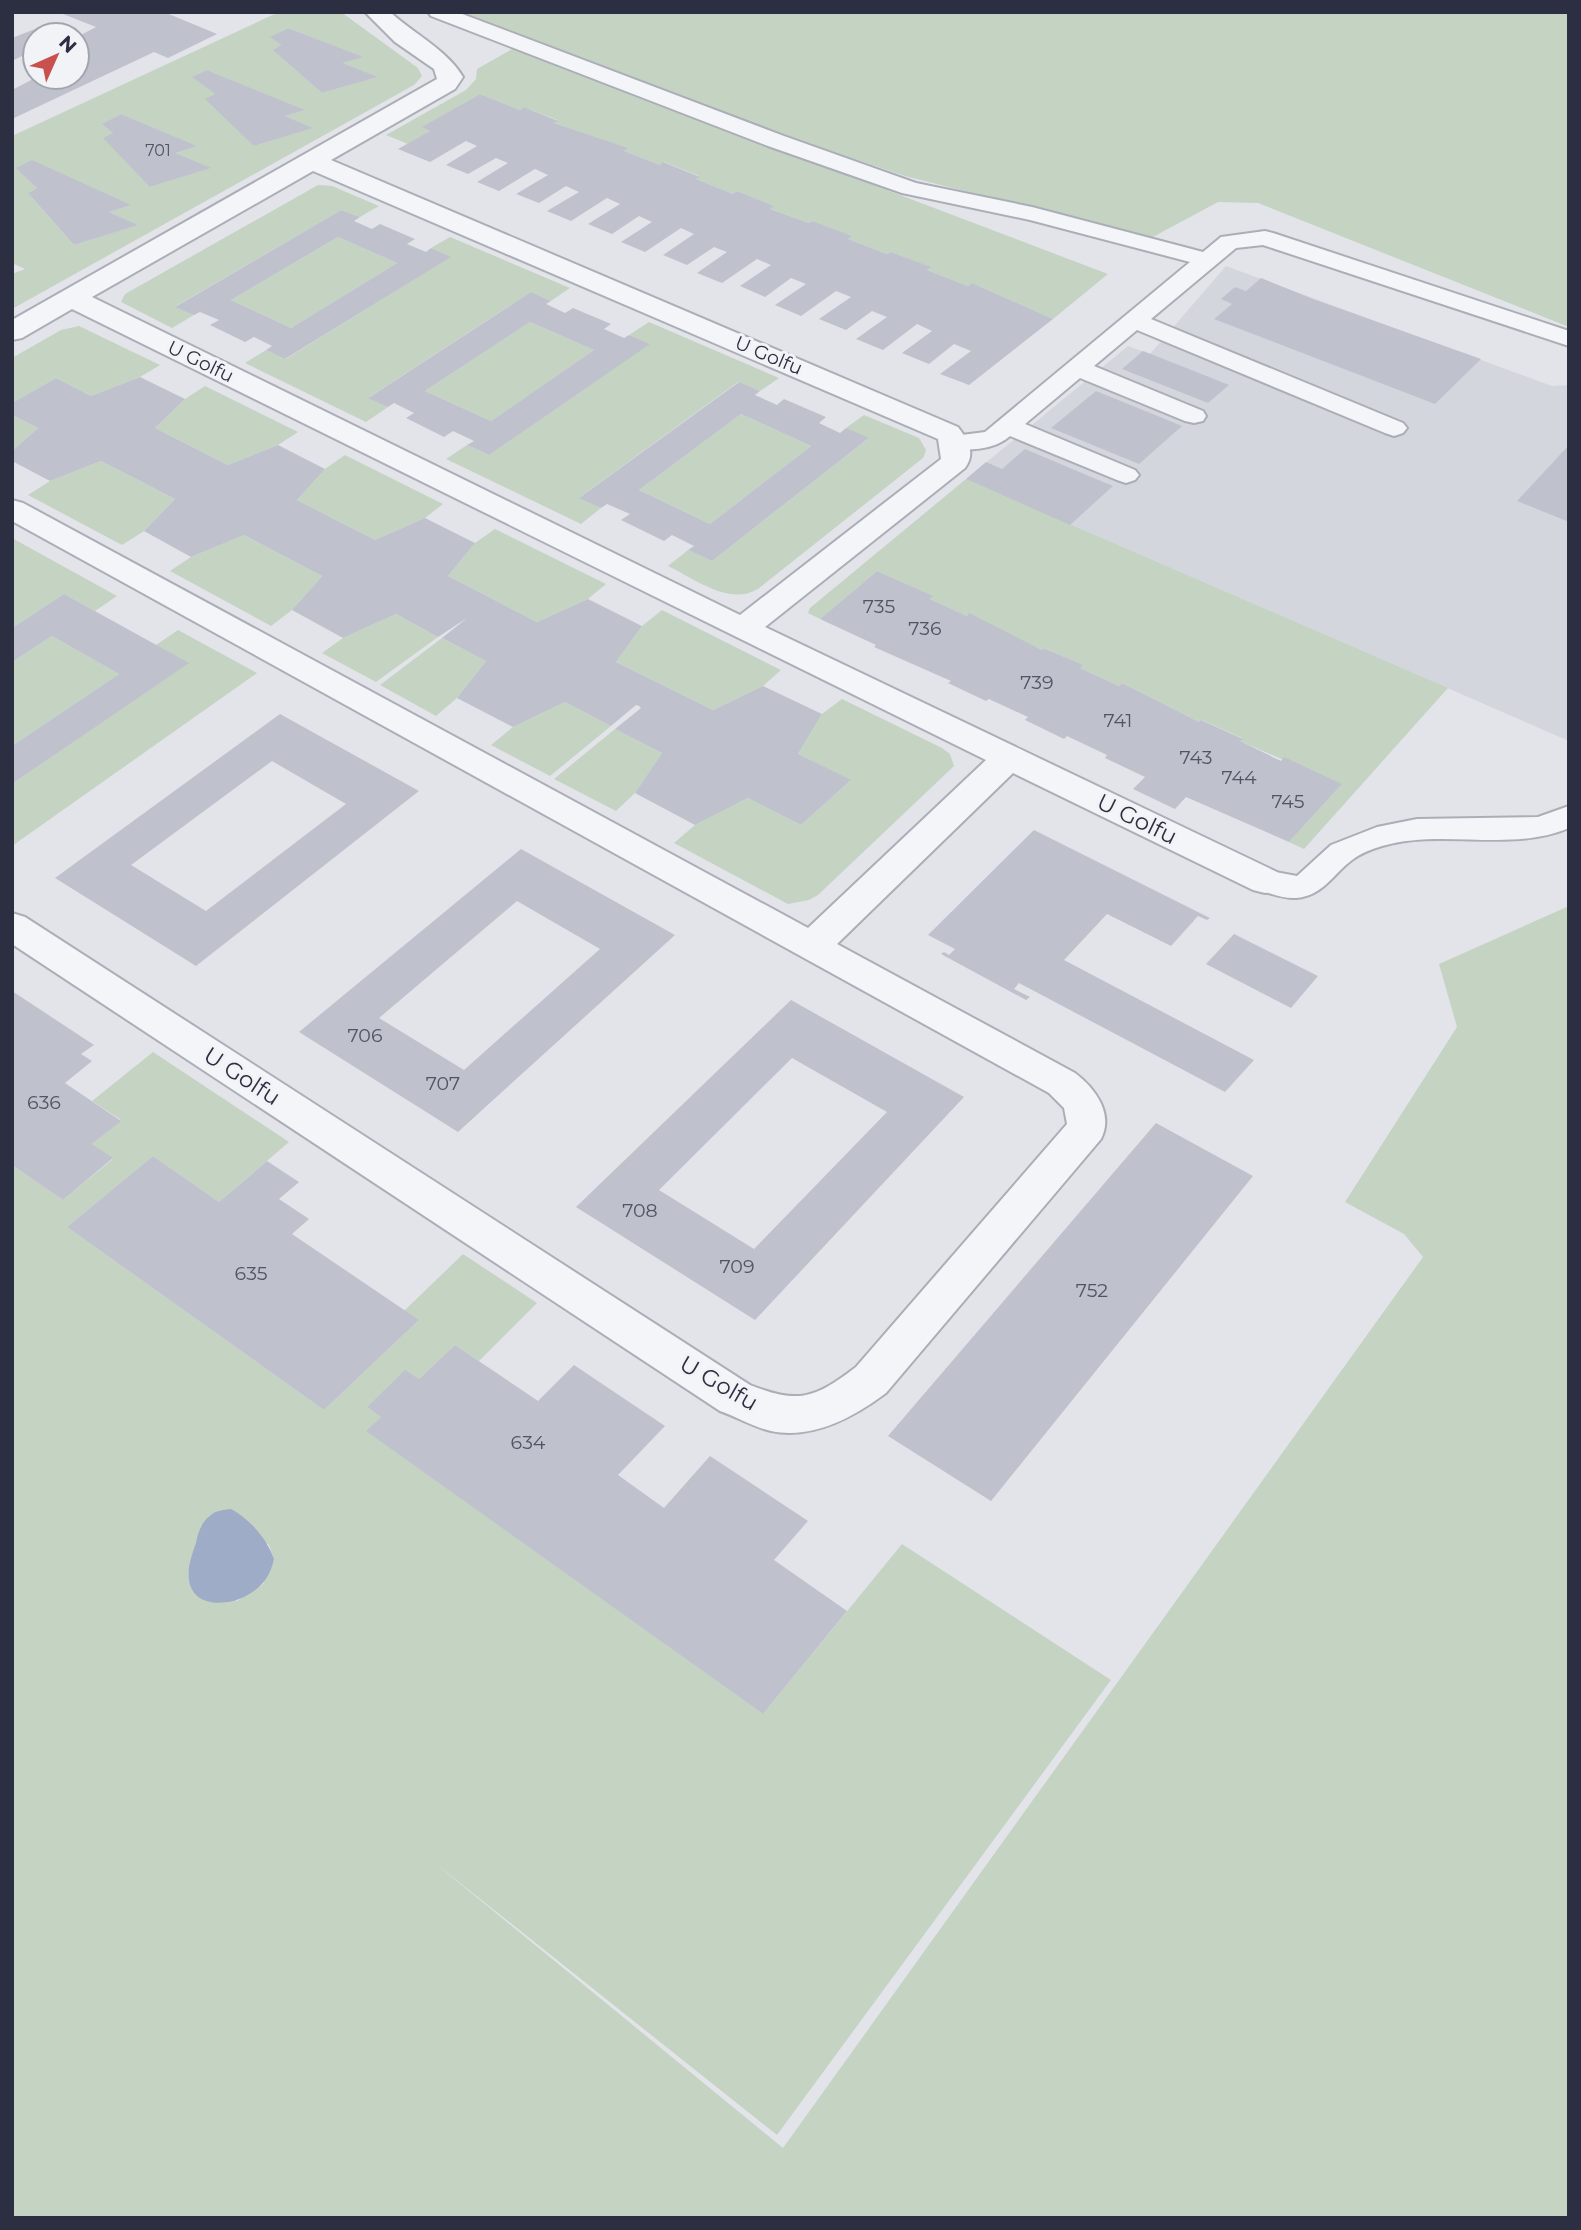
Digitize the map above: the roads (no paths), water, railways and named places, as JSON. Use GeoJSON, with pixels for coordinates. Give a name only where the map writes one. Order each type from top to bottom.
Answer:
{"type":"FeatureCollection","features":[{"type":"Feature","properties":{"kind":"street"},"geometry":{"type":"LineString","coordinates":[[12,332],[435,91],[451,77],[449,71],[376,12]]}},
{"type":"Feature","properties":{"kind":"street","name":"U Golfu"},"geometry":{"type":"LineString","coordinates":[[312,161],[931,424],[948,433],[955,443]]}},
{"type":"Feature","properties":{"kind":"street","name":"U Golfu"},"geometry":{"type":"LineString","coordinates":[[72,298],[743,629],[1265,881]]}},
{"type":"Feature","properties":{"kind":"street"},"geometry":{"type":"LineString","coordinates":[[743,629],[955,462],[955,443]]}},
{"type":"Feature","properties":{"kind":"street","name":"U Golfu"},"geometry":{"type":"LineString","coordinates":[[12,509],[1062,1083],[1077,1095],[1085,1107],[1087,1128],[871,1380],[845,1401],[809,1415],[770,1413],[735,1398],[12,926]]}},
{"type":"Feature","properties":{"kind":"street"},"geometry":{"type":"LineString","coordinates":[[813,945],[1008,758]]}},
{"type":"Feature","properties":{"kind":"lane"},"geometry":{"type":"LineString","coordinates":[[438,12],[776,141],[911,188],[1032,214],[1208,260]]}},
{"type":"Feature","properties":{"kind":"lane"},"geometry":{"type":"LineString","coordinates":[[955,443],[992,439],[1229,242],[1265,238],[1569,339]]}},
{"type":"Feature","properties":{"kind":"lane"},"geometry":{"type":"LineString","coordinates":[[1135,321],[1394,428]]}},
{"type":"Feature","properties":{"kind":"lane"},"geometry":{"type":"LineString","coordinates":[[1077,368],[1194,416]]}},
{"type":"Feature","properties":{"kind":"lane"},"geometry":{"type":"LineString","coordinates":[[1007,426],[1126,475]]}},
{"type":"Feature","properties":{"kind":"lane"},"geometry":{"type":"LineString","coordinates":[[1265,881],[1286,888],[1303,887],[1316,880],[1342,852],[1377,836],[1438,827],[1541,827],[1569,816]]}},
{"type":"Feature","properties":{"kind":"water"},"geometry":{"type":"Polygon","coordinates":[[[231,1509],[257,1531],[274,1559],[268,1576],[252,1593],[230,1602],[204,1600],[192,1589],[189,1580],[190,1561],[205,1520],[216,1512],[231,1509]]]}}]}
